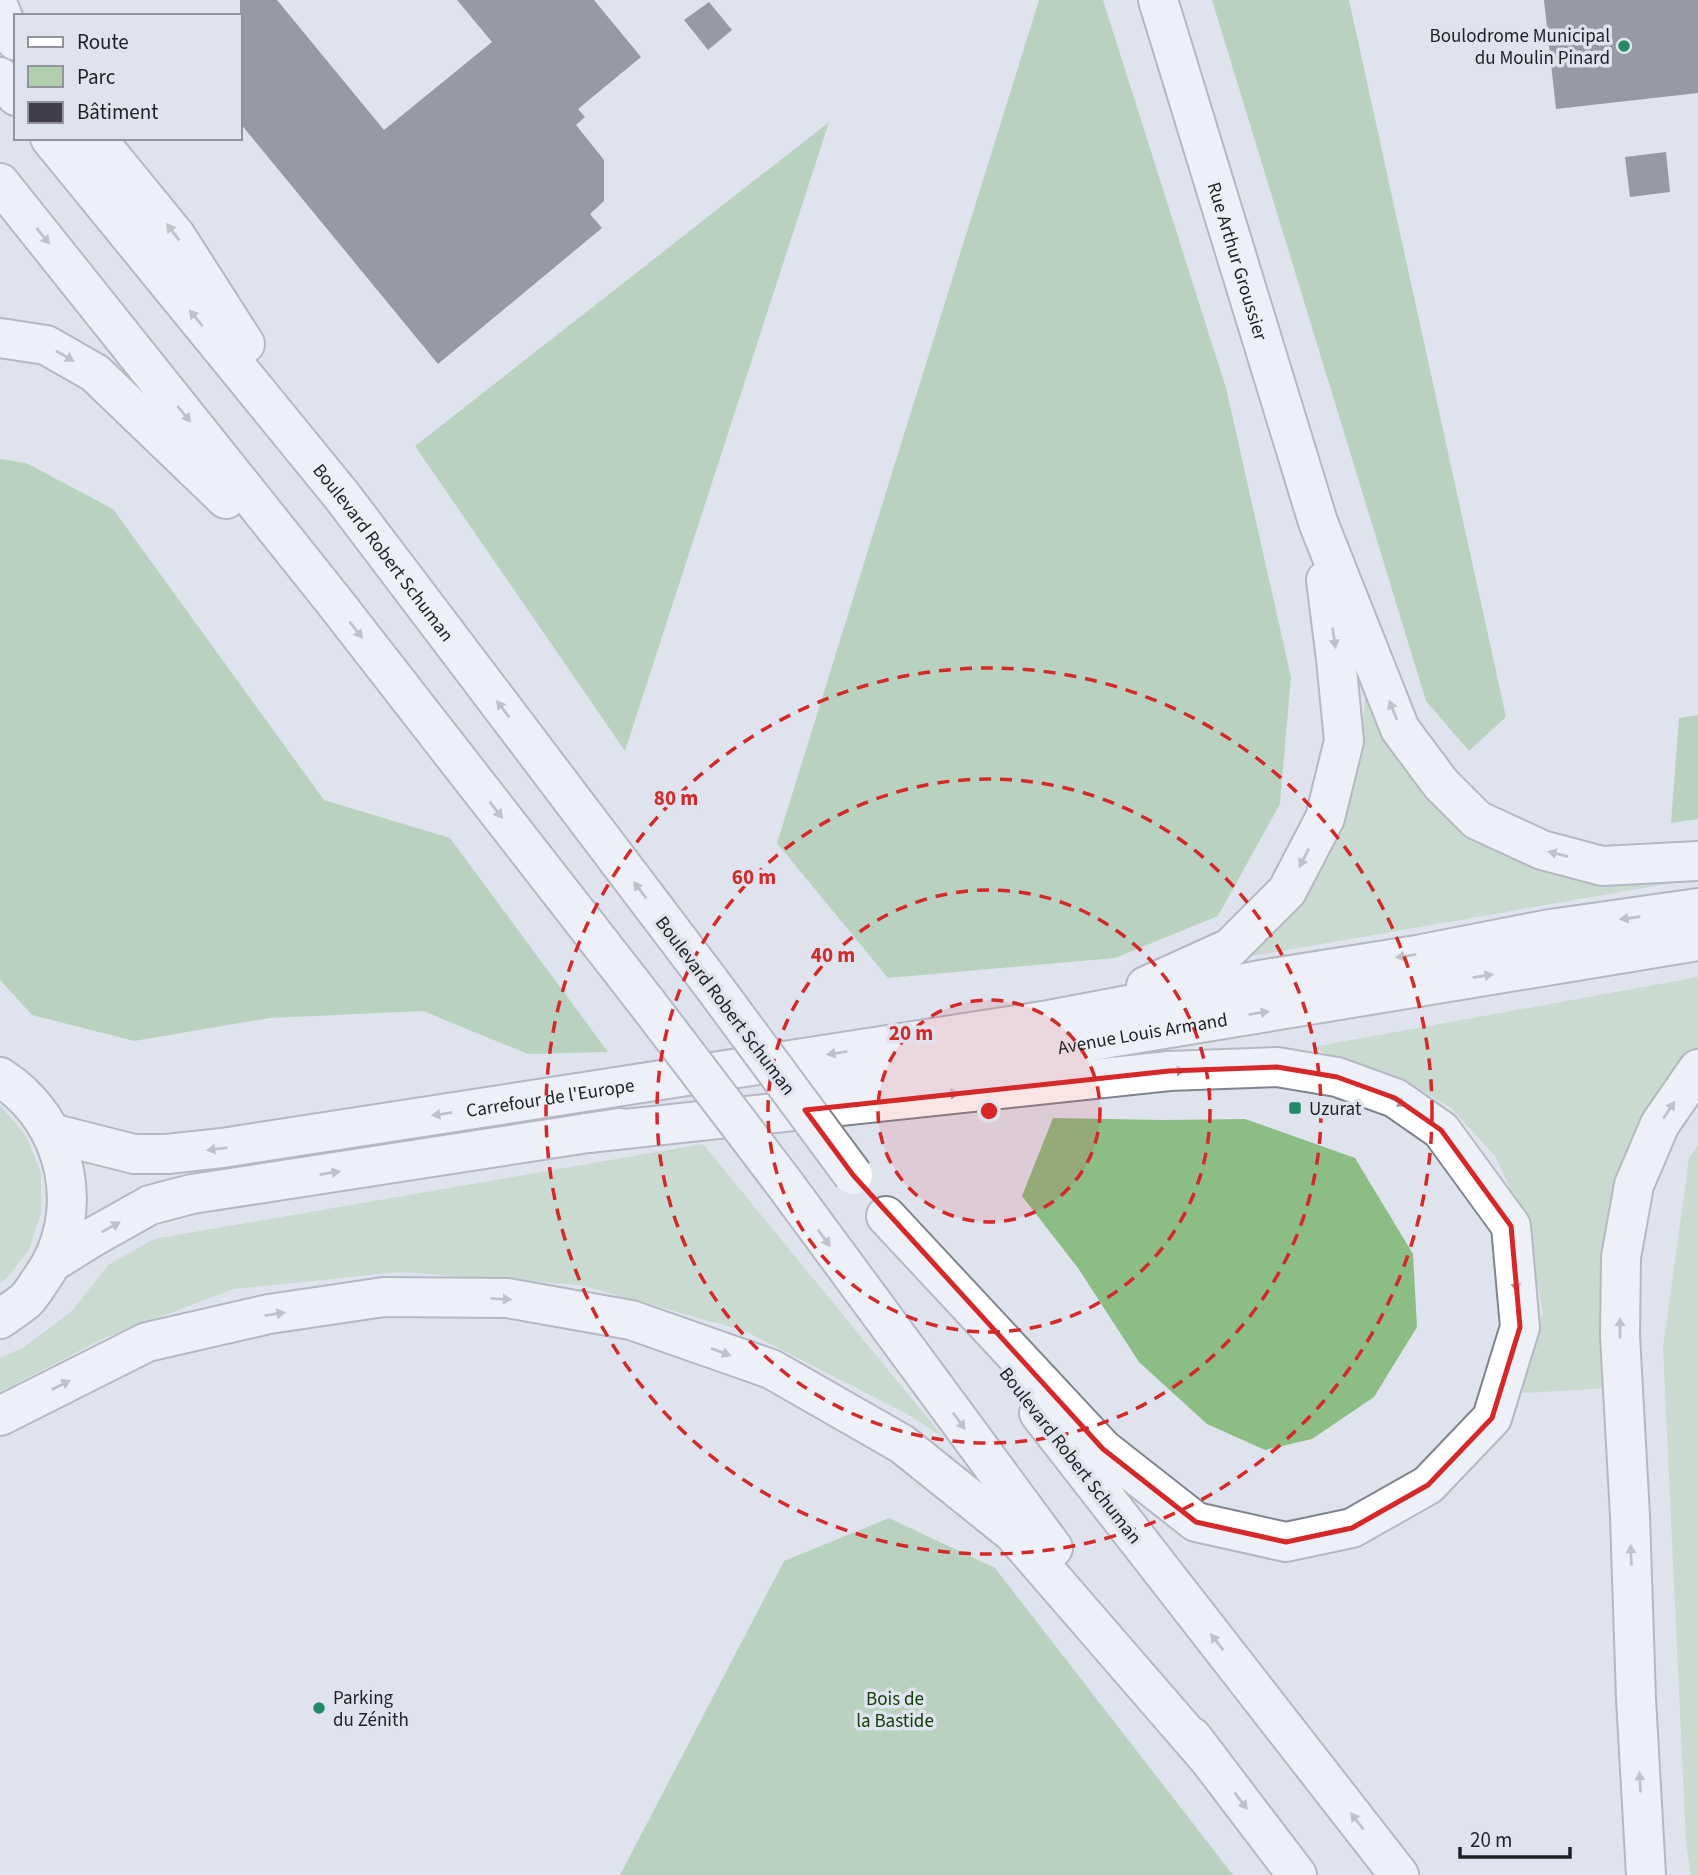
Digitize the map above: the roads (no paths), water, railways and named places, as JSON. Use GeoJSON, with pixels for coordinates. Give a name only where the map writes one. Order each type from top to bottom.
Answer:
{"type":"FeatureCollection","features":[{"type":"Feature","properties":{"kind":"main road","name":"Rue Arthur Groussier"},"geometry":{"type":"LineString","coordinates":[[1158,0],[1318,522]]}},
{"type":"Feature","properties":{"kind":"main road"},"geometry":{"type":"LineString","coordinates":[[0,10],[14,39]]}},
{"type":"Feature","properties":{"kind":"main road"},"geometry":{"type":"LineString","coordinates":[[0,77],[14,94]]}},
{"type":"Feature","properties":{"kind":"main road","name":"Boulevard Robert Schuman"},"geometry":{"type":"LineString","coordinates":[[52,140],[342,496],[853,1175],[1399,1875]]}},
{"type":"Feature","properties":{"kind":"main road"},"geometry":{"type":"LineString","coordinates":[[98,140],[176,236],[342,496]]}},
{"type":"Feature","properties":{"kind":"main road"},"geometry":{"type":"LineString","coordinates":[[0,183],[333,600],[647,1003],[784,1183],[1297,1875]]}},
{"type":"Feature","properties":{"kind":"main road"},"geometry":{"type":"LineString","coordinates":[[0,338],[46,345],[94,373],[333,600]]}},
{"type":"Feature","properties":{"kind":"main road"},"geometry":{"type":"LineString","coordinates":[[1318,522],[1400,729],[1441,784],[1477,820],[1542,850],[1602,866],[1698,861]]}},
{"type":"Feature","properties":{"kind":"main road"},"geometry":{"type":"LineString","coordinates":[[1049,1020],[1152,984],[1230,948],[1287,891],[1325,818],[1344,741],[1318,522]]}},
{"type":"Feature","properties":{"kind":"main road","name":"Avenue Louis Armand"},"geometry":{"type":"LineString","coordinates":[[1049,1020],[1550,929],[1698,908]]}},
{"type":"Feature","properties":{"kind":"main road","name":"Avenue Louis Armand"},"geometry":{"type":"LineString","coordinates":[[589,1133],[1115,1037],[1698,941]]}},
{"type":"Feature","properties":{"kind":"main road","name":"Carrefour de l'Europe"},"geometry":{"type":"LineString","coordinates":[[51,1133],[134,1154],[194,1151],[1049,1020]]}},
{"type":"Feature","properties":{"kind":"main road"},"geometry":{"type":"LineString","coordinates":[[53,1262],[150,1205],[192,1194],[589,1133],[1169,1071],[1277,1068],[1337,1077],[1395,1098],[1441,1130],[1511,1226],[1520,1327],[1492,1418],[1428,1485],[1352,1528],[1286,1542],[1196,1522],[1103,1449],[886,1216]]}},
{"type":"Feature","properties":{"kind":"main road"},"geometry":{"type":"LineString","coordinates":[[1646,1875],[1620,1336],[1621,1257],[1634,1185],[1660,1124],[1698,1069]]}},
{"type":"Feature","properties":{"kind":"main road"},"geometry":{"type":"LineString","coordinates":[[0,1077],[31,1103],[51,1133],[63,1164],[67,1198],[64,1231],[53,1262],[27,1299],[0,1319]]}},
{"type":"Feature","properties":{"kind":"main road"},"geometry":{"type":"LineString","coordinates":[[0,1416],[147,1342],[269,1314],[384,1297],[508,1298],[631,1320],[771,1369],[902,1444],[1013,1533],[1208,1757]]}},
{"type":"Feature","properties":{"kind":"place","name":"Boulodrome Municipal du Moulin Pinard"},"geometry":{"type":"Point","coordinates":[1624,46]}},
{"type":"Feature","properties":{"kind":"place","name":"Uzurat"},"geometry":{"type":"Point","coordinates":[1295,1108]}},
{"type":"Feature","properties":{"kind":"place","name":"Parking du Zénith"},"geometry":{"type":"Point","coordinates":[319,1708]}},
{"type":"Feature","properties":{"kind":"park label","name":"Bois de la Bastide"},"geometry":{"type":"Point","coordinates":[895,1709]}}]}
